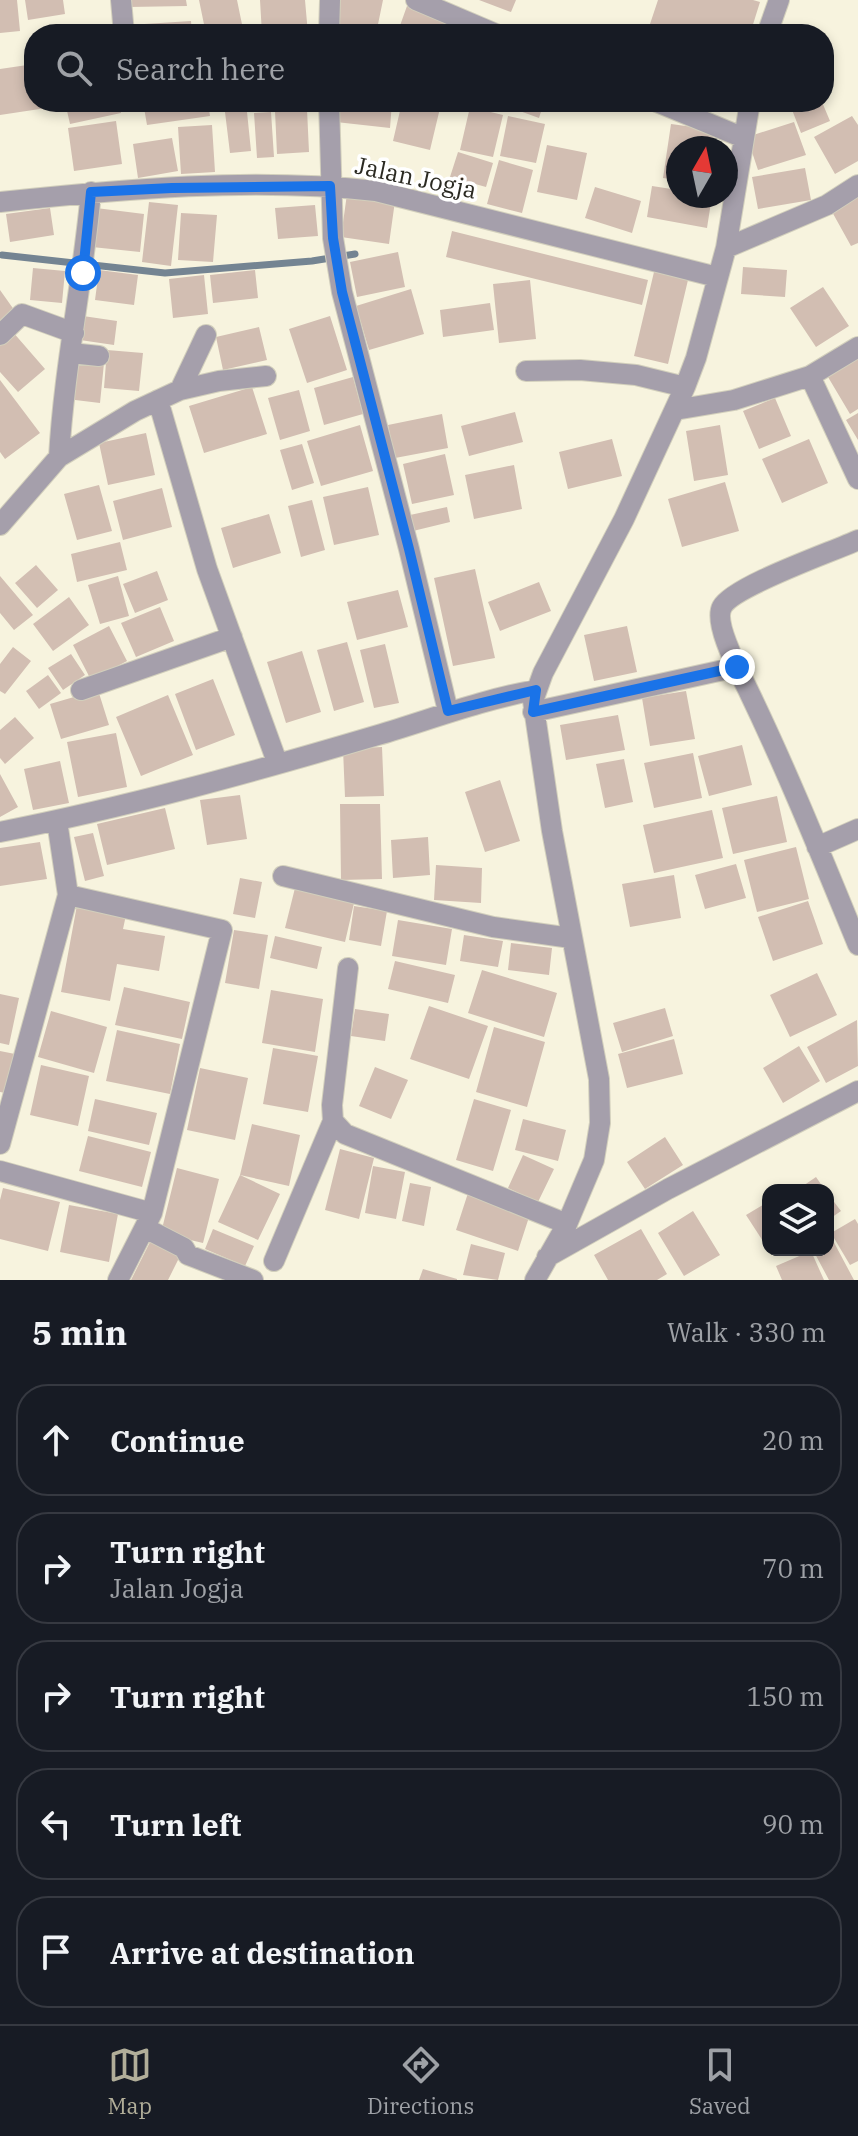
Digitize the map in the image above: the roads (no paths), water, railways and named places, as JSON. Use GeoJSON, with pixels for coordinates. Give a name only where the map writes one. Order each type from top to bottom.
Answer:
{"type":"FeatureCollection","features":[{"type":"Feature","properties":{"kind":"street"},"geometry":{"type":"LineString","coordinates":[[121,0],[123,24]]}},
{"type":"Feature","properties":{"kind":"street"},"geometry":{"type":"LineString","coordinates":[[329,24],[330,0]]}},
{"type":"Feature","properties":{"kind":"street"},"geometry":{"type":"LineString","coordinates":[[416,0],[472,24]]}},
{"type":"Feature","properties":{"kind":"street"},"geometry":{"type":"LineString","coordinates":[[771,24],[779,0]]}},
{"type":"Feature","properties":{"kind":"street"},"geometry":{"type":"LineString","coordinates":[[329,112],[333,238],[342,292],[448,711]]}},
{"type":"Feature","properties":{"kind":"street"},"geometry":{"type":"LineString","coordinates":[[681,112],[744,138]]}},
{"type":"Feature","properties":{"kind":"street"},"geometry":{"type":"LineString","coordinates":[[535,1280],[567,1224],[594,1160],[600,1123],[599,1079],[571,938],[533,712],[536,690],[624,519],[696,358],[726,248],[748,112]]}},
{"type":"Feature","properties":{"kind":"street"},"geometry":{"type":"LineString","coordinates":[[726,248],[827,205],[858,185]]}},
{"type":"Feature","properties":{"kind":"street","name":"Jalan Jogja"},"geometry":{"type":"LineString","coordinates":[[0,202],[91,192],[172,188],[330,186],[376,191],[717,277]]}},
{"type":"Feature","properties":{"kind":"street"},"geometry":{"type":"LineString","coordinates":[[59,457],[62,409],[84,266],[91,192]]}},
{"type":"Feature","properties":{"kind":"street"},"geometry":{"type":"LineString","coordinates":[[0,335],[22,314],[99,356]]}},
{"type":"Feature","properties":{"kind":"street"},"geometry":{"type":"LineString","coordinates":[[180,390],[206,335]]}},
{"type":"Feature","properties":{"kind":"street"},"geometry":{"type":"LineString","coordinates":[[675,410],[734,400],[810,376],[858,347]]}},
{"type":"Feature","properties":{"kind":"street"},"geometry":{"type":"LineString","coordinates":[[526,371],[580,370],[636,375],[685,387]]}},
{"type":"Feature","properties":{"kind":"street"},"geometry":{"type":"LineString","coordinates":[[0,525],[59,457],[158,400],[180,390],[219,381],[266,376]]}},
{"type":"Feature","properties":{"kind":"street"},"geometry":{"type":"LineString","coordinates":[[810,376],[858,479]]}},
{"type":"Feature","properties":{"kind":"street"},"geometry":{"type":"LineString","coordinates":[[158,400],[207,569],[277,762]]}},
{"type":"Feature","properties":{"kind":"street"},"geometry":{"type":"LineString","coordinates":[[856,545],[765,579],[728,600],[721,608],[719,618],[737,667],[858,945]]}},
{"type":"Feature","properties":{"kind":"street"},"geometry":{"type":"LineString","coordinates":[[81,690],[232,637]]}},
{"type":"Feature","properties":{"kind":"street"},"geometry":{"type":"LineString","coordinates":[[533,712],[737,667]]}},
{"type":"Feature","properties":{"kind":"street"},"geometry":{"type":"LineString","coordinates":[[0,832],[94,813],[380,734],[448,711],[536,690]]}},
{"type":"Feature","properties":{"kind":"street"},"geometry":{"type":"LineString","coordinates":[[0,1144],[68,895],[57,821]]}},
{"type":"Feature","properties":{"kind":"street"},"geometry":{"type":"LineString","coordinates":[[817,847],[858,829]]}},
{"type":"Feature","properties":{"kind":"street"},"geometry":{"type":"LineString","coordinates":[[283,876],[493,927],[571,938]]}},
{"type":"Feature","properties":{"kind":"street"},"geometry":{"type":"LineString","coordinates":[[68,895],[222,930],[149,1221],[118,1280]]}},
{"type":"Feature","properties":{"kind":"street"},"geometry":{"type":"LineString","coordinates":[[274,1261],[333,1121],[332,1105],[348,968]]}},
{"type":"Feature","properties":{"kind":"street"},"geometry":{"type":"LineString","coordinates":[[547,1257],[668,1189],[858,1091]]}},
{"type":"Feature","properties":{"kind":"street"},"geometry":{"type":"LineString","coordinates":[[333,1121],[345,1134],[567,1224]]}},
{"type":"Feature","properties":{"kind":"street"},"geometry":{"type":"LineString","coordinates":[[0,1171],[149,1221],[196,1258],[253,1280]]}},
{"type":"Feature","properties":{"kind":"waterway"},"geometry":{"type":"LineString","coordinates":[[2,255],[165,273],[312,261],[355,254]]}}]}
